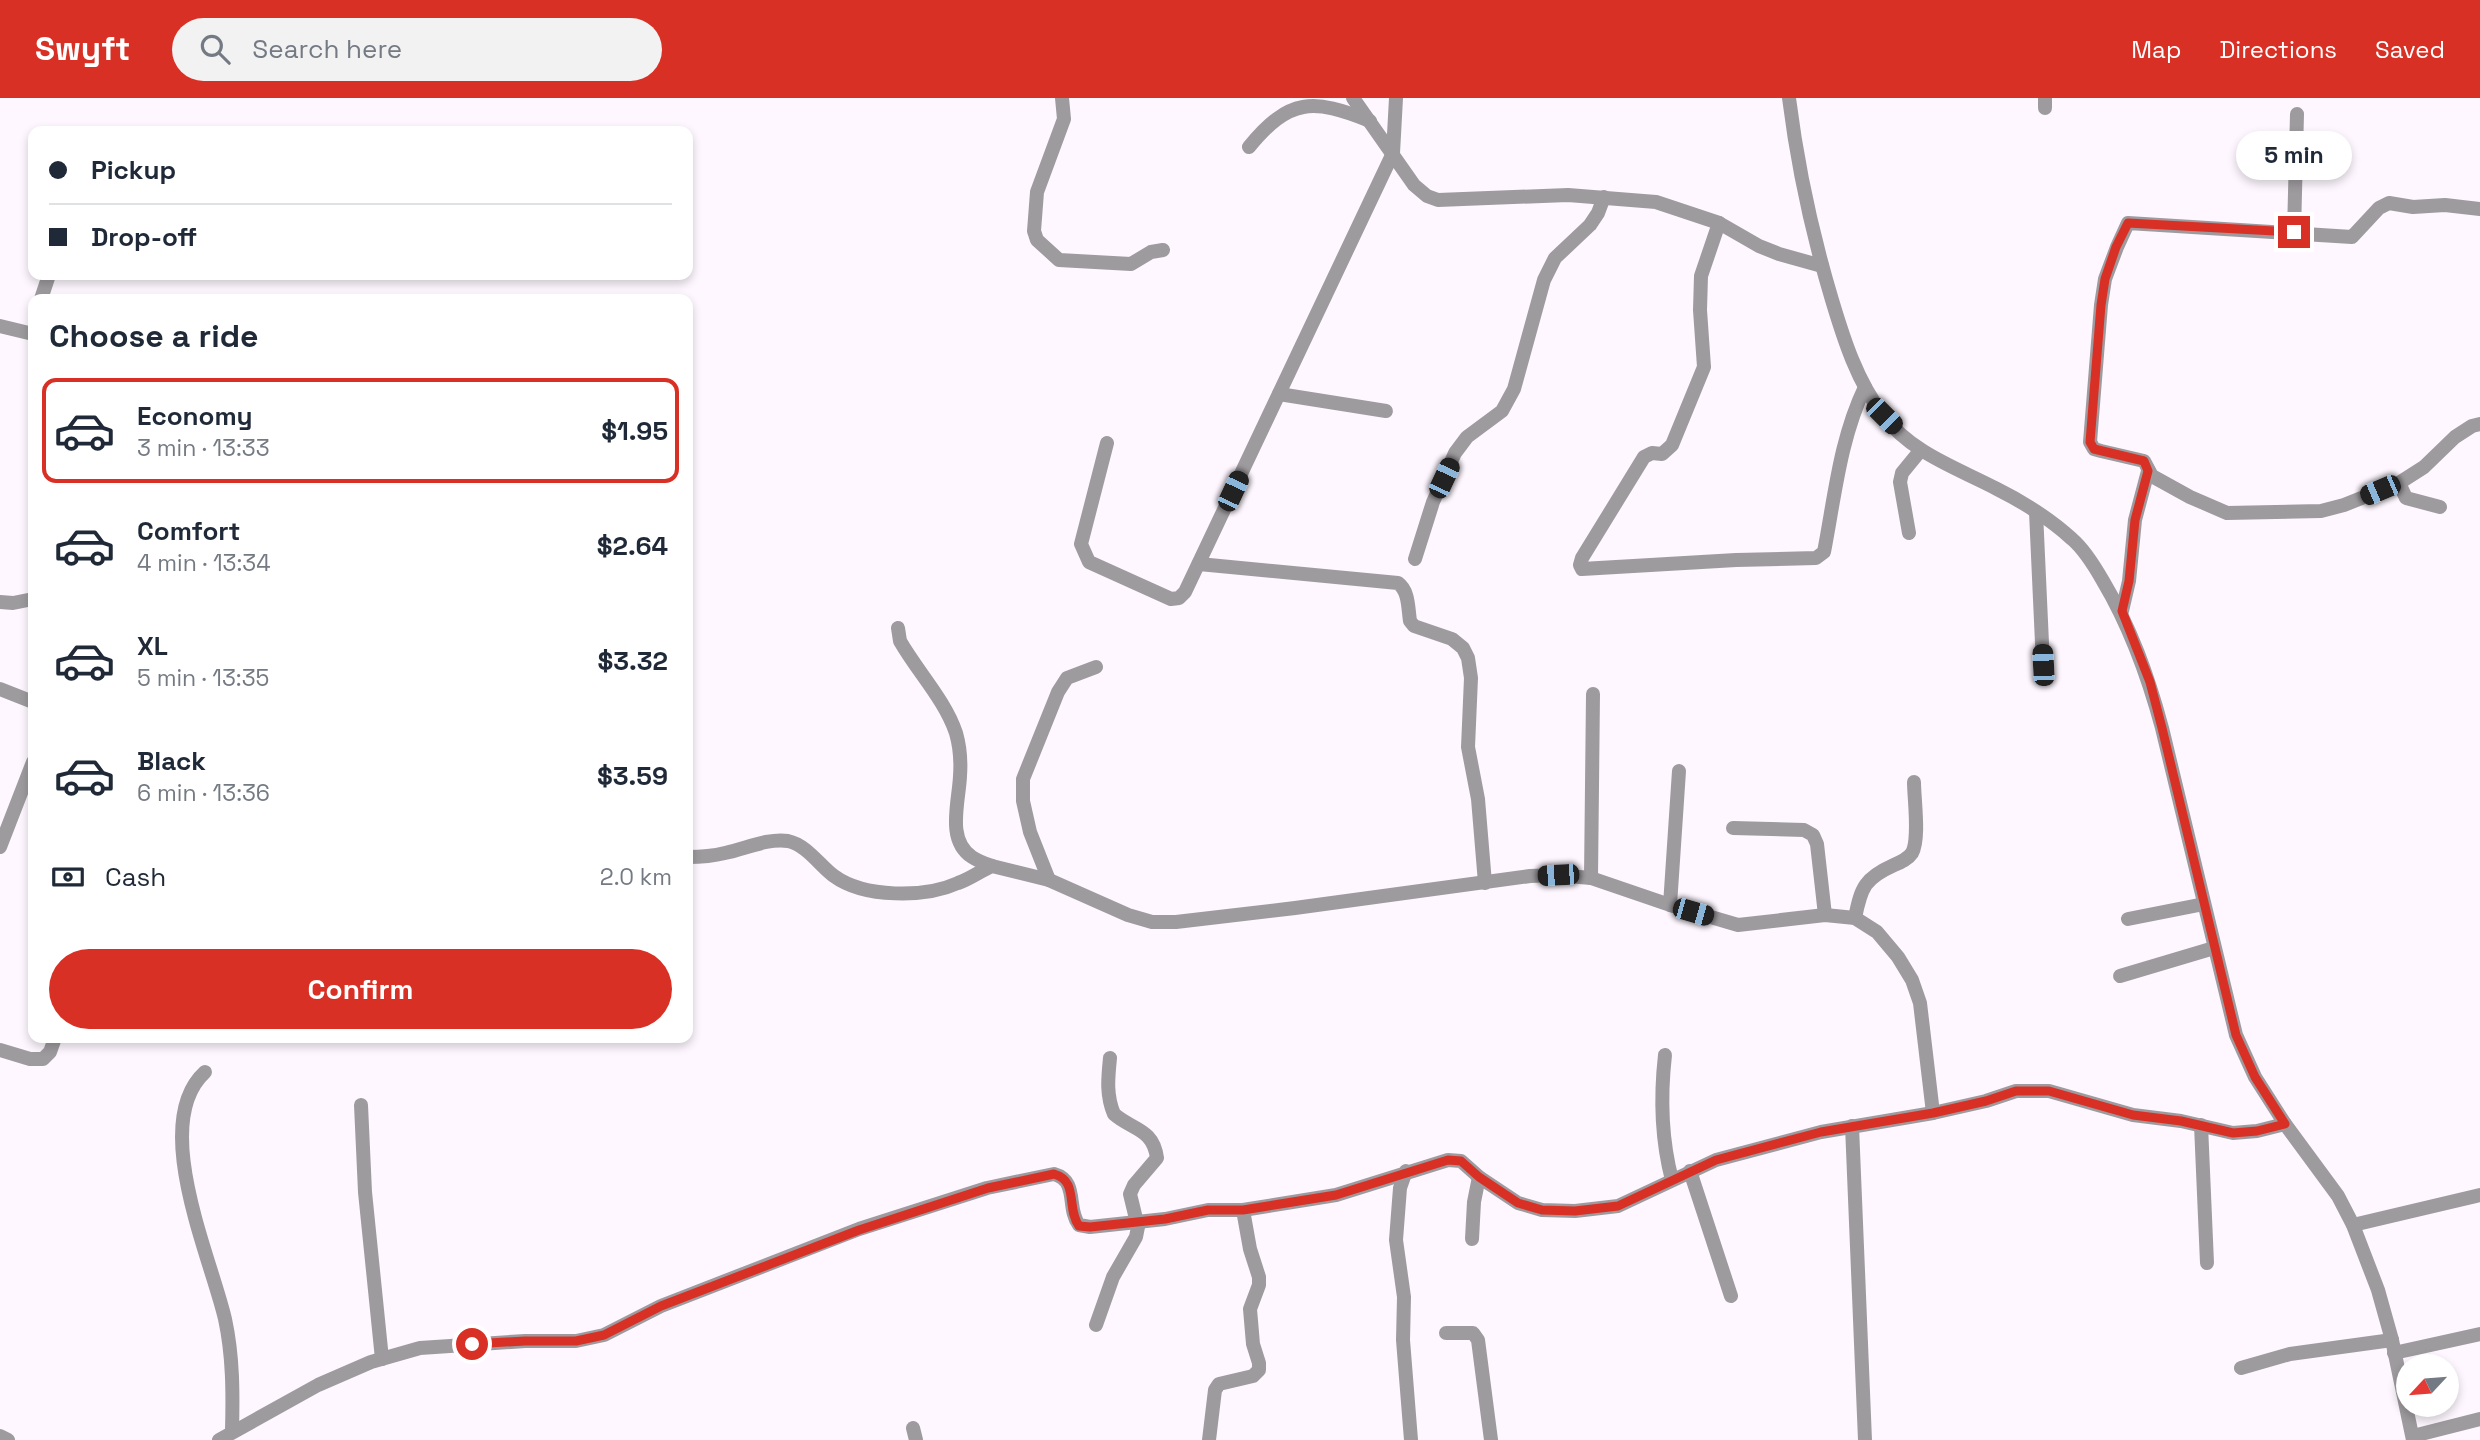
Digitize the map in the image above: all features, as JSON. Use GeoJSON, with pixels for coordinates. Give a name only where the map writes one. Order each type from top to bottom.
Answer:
{"type":"FeatureCollection","features":[{"type":"Feature","properties":{"kind":"street"},"geometry":{"type":"LineString","coordinates":[[1062,98],[1063,119],[1037,192],[1034,231],[1037,240],[1059,260],[1131,264],[1151,252],[1163,250]]}},
{"type":"Feature","properties":{"kind":"street"},"geometry":{"type":"LineString","coordinates":[[1353,98],[1414,185],[1438,200],[1532,196],[1604,197],[1656,202],[1719,223],[1759,246],[1822,266]]}},
{"type":"Feature","properties":{"kind":"street"},"geometry":{"type":"LineString","coordinates":[[1107,443],[1081,544],[1089,562],[1171,599],[1179,598],[1185,592],[1199,564],[1393,153],[1396,98]]}},
{"type":"Feature","properties":{"kind":"street"},"geometry":{"type":"LineString","coordinates":[[1789,98],[1797,164],[1822,266],[1853,361],[1865,387],[1884,416],[1920,451],[2000,490],[2074,540],[2122,611],[2150,682],[2236,1035],[2255,1077],[2285,1124],[2330,1185],[2353,1225],[2378,1290],[2413,1438],[2480,1419]]}},
{"type":"Feature","properties":{"kind":"street"},"geometry":{"type":"LineString","coordinates":[[1249,147],[1263,128],[1295,106],[1314,104],[1343,110],[1372,122]]}},
{"type":"Feature","properties":{"kind":"street"},"geometry":{"type":"LineString","coordinates":[[2294,232],[2297,114]]}},
{"type":"Feature","properties":{"kind":"street"},"geometry":{"type":"LineString","coordinates":[[1415,559],[1433,502],[1455,453],[1467,438],[1502,411],[1514,389],[1544,280],[1555,258],[1590,225],[1604,197]]}},
{"type":"Feature","properties":{"kind":"street"},"geometry":{"type":"LineString","coordinates":[[2480,209],[2389,204],[2379,208],[2352,237],[2128,223],[2116,247],[2103,292],[2090,442],[2094,449],[2101,452],[2144,461],[2148,471],[2158,480],[2227,513],[2321,511],[2344,505],[2399,482],[2424,467],[2455,437],[2480,424]]}},
{"type":"Feature","properties":{"kind":"street"},"geometry":{"type":"LineString","coordinates":[[1719,223],[1701,276],[1700,310],[1704,367],[1672,445],[1662,454],[1652,453],[1644,457],[1582,558],[1582,569],[1816,558],[1824,552],[1838,467],[1854,410],[1865,387]]}},
{"type":"Feature","properties":{"kind":"street"},"geometry":{"type":"LineString","coordinates":[[0,326],[28,329]]}},
{"type":"Feature","properties":{"kind":"street"},"geometry":{"type":"LineString","coordinates":[[1279,394],[1386,411]]}},
{"type":"Feature","properties":{"kind":"street"},"geometry":{"type":"LineString","coordinates":[[1909,533],[1900,482],[1902,473],[1920,451]]}},
{"type":"Feature","properties":{"kind":"street"},"geometry":{"type":"LineString","coordinates":[[2122,611],[2129,581],[2135,520],[2148,471]]}},
{"type":"Feature","properties":{"kind":"street"},"geometry":{"type":"LineString","coordinates":[[2399,482],[2406,498],[2440,507]]}},
{"type":"Feature","properties":{"kind":"street"},"geometry":{"type":"LineString","coordinates":[[2036,512],[2043,665]]}},
{"type":"Feature","properties":{"kind":"street"},"geometry":{"type":"LineString","coordinates":[[1199,564],[1398,583],[1404,587],[1409,621],[1452,639],[1463,648],[1468,658],[1471,678],[1468,747],[1478,799],[1485,883]]}},
{"type":"Feature","properties":{"kind":"street"},"geometry":{"type":"LineString","coordinates":[[0,602],[28,600]]}},
{"type":"Feature","properties":{"kind":"street"},"geometry":{"type":"LineString","coordinates":[[898,628],[900,641],[943,707],[956,733],[961,775],[956,812],[957,834],[962,847],[971,857],[992,866],[1049,880],[1128,915],[1152,922],[1176,922],[1295,908],[1544,875],[1591,878],[1738,925],[1825,915],[1855,918],[1877,932],[1898,957],[1912,980],[1920,1003],[1933,1113]]}},
{"type":"Feature","properties":{"kind":"street"},"geometry":{"type":"LineString","coordinates":[[1049,880],[1030,832],[1023,802],[1023,779],[1067,678],[1096,667]]}},
{"type":"Feature","properties":{"kind":"street"},"geometry":{"type":"LineString","coordinates":[[0,688],[28,700]]}},
{"type":"Feature","properties":{"kind":"street"},"geometry":{"type":"LineString","coordinates":[[1591,878],[1593,694]]}},
{"type":"Feature","properties":{"kind":"street"},"geometry":{"type":"LineString","coordinates":[[1671,905],[1679,771]]}},
{"type":"Feature","properties":{"kind":"street"},"geometry":{"type":"LineString","coordinates":[[0,847],[28,775]]}},
{"type":"Feature","properties":{"kind":"street"},"geometry":{"type":"LineString","coordinates":[[1855,918],[1858,899],[1866,882],[1873,875],[1903,861],[1912,853],[1916,840],[1914,782]]}},
{"type":"Feature","properties":{"kind":"street"},"geometry":{"type":"LineString","coordinates":[[1733,828],[1804,830],[1813,835],[1817,844],[1825,915]]}},
{"type":"Feature","properties":{"kind":"street"},"geometry":{"type":"LineString","coordinates":[[693,856],[725,853],[776,841],[791,842],[834,876],[852,887],[868,891],[939,890],[960,883],[992,866]]}},
{"type":"Feature","properties":{"kind":"street"},"geometry":{"type":"LineString","coordinates":[[2128,919],[2204,904]]}},
{"type":"Feature","properties":{"kind":"street"},"geometry":{"type":"LineString","coordinates":[[2120,976],[2214,948]]}},
{"type":"Feature","properties":{"kind":"street"},"geometry":{"type":"LineString","coordinates":[[0,1050],[30,1059],[43,1059],[50,1052],[53,1043]]}},
{"type":"Feature","properties":{"kind":"street"},"geometry":{"type":"LineString","coordinates":[[1665,1055],[1660,1096],[1664,1148],[1672,1180]]}},
{"type":"Feature","properties":{"kind":"street"},"geometry":{"type":"LineString","coordinates":[[1096,1325],[1112,1277],[1136,1237],[1139,1227],[1130,1194],[1134,1185],[1157,1158],[1156,1147],[1150,1138],[1138,1126],[1114,1114],[1107,1087],[1110,1058]]}},
{"type":"Feature","properties":{"kind":"street"},"geometry":{"type":"LineString","coordinates":[[205,1072],[197,1079],[189,1095],[183,1145],[188,1192],[229,1341],[233,1366],[232,1431]]}},
{"type":"Feature","properties":{"kind":"street"},"geometry":{"type":"LineString","coordinates":[[219,1440],[318,1385],[382,1359],[420,1348],[525,1341],[576,1341],[604,1335],[661,1306],[859,1230],[988,1188],[1054,1174],[1063,1177],[1070,1186],[1074,1219],[1079,1226],[1136,1222],[1208,1210],[1243,1210],[1336,1195],[1448,1160],[1461,1161],[1479,1177],[1518,1203],[1542,1210],[1575,1211],[1618,1206],[1716,1160],[1852,1126],[1986,1101],[2016,1091],[2049,1091],[2133,1115],[2201,1125],[2233,1133],[2257,1131],[2285,1124]]}},
{"type":"Feature","properties":{"kind":"street"},"geometry":{"type":"LineString","coordinates":[[361,1105],[365,1192],[382,1359]]}},
{"type":"Feature","properties":{"kind":"street"},"geometry":{"type":"LineString","coordinates":[[2201,1125],[2207,1264]]}},
{"type":"Feature","properties":{"kind":"street"},"geometry":{"type":"LineString","coordinates":[[1852,1126],[1866,1440]]}},
{"type":"Feature","properties":{"kind":"street"},"geometry":{"type":"LineString","coordinates":[[1406,1171],[1400,1188],[1396,1240],[1404,1297],[1404,1340],[1411,1440]]}},
{"type":"Feature","properties":{"kind":"street"},"geometry":{"type":"LineString","coordinates":[[1690,1171],[1731,1296]]}},
{"type":"Feature","properties":{"kind":"street"},"geometry":{"type":"LineString","coordinates":[[1472,1238],[1474,1202],[1479,1177]]}},
{"type":"Feature","properties":{"kind":"street"},"geometry":{"type":"LineString","coordinates":[[2353,1225],[2480,1195]]}},
{"type":"Feature","properties":{"kind":"street"},"geometry":{"type":"LineString","coordinates":[[1209,1440],[1215,1390],[1219,1384],[1253,1376],[1259,1370],[1250,1309],[1259,1285],[1259,1277],[1250,1249],[1243,1210]]}},
{"type":"Feature","properties":{"kind":"street"},"geometry":{"type":"LineString","coordinates":[[1446,1333],[1467,1331],[1473,1333],[1478,1340],[1491,1440]]}},
{"type":"Feature","properties":{"kind":"street"},"geometry":{"type":"LineString","coordinates":[[2241,1368],[2290,1354],[2393,1347],[2480,1334]]}},
{"type":"Feature","properties":{"kind":"street"},"geometry":{"type":"LineString","coordinates":[[0,1436],[8,1440]]}},
{"type":"Feature","properties":{"kind":"route"},"geometry":{"type":"LineString","coordinates":[[472,1344],[576,1341],[604,1335],[661,1306],[859,1230],[988,1188],[1054,1174],[1063,1177],[1070,1186],[1074,1219],[1079,1226],[1090,1227],[1165,1219],[1208,1210],[1243,1210],[1336,1195],[1448,1160],[1461,1161],[1479,1177],[1518,1203],[1542,1210],[1575,1211],[1618,1206],[1716,1160],[1821,1132],[1933,1113],[2016,1091],[2049,1091],[2133,1115],[2181,1121],[2233,1133],[2257,1131],[2285,1124],[2255,1077],[2236,1035],[2150,682],[2122,611],[2129,581],[2135,520],[2148,471],[2147,465],[2144,461],[2101,452],[2094,449],[2090,442],[2105,279],[2128,223],[2294,232]]}}]}
